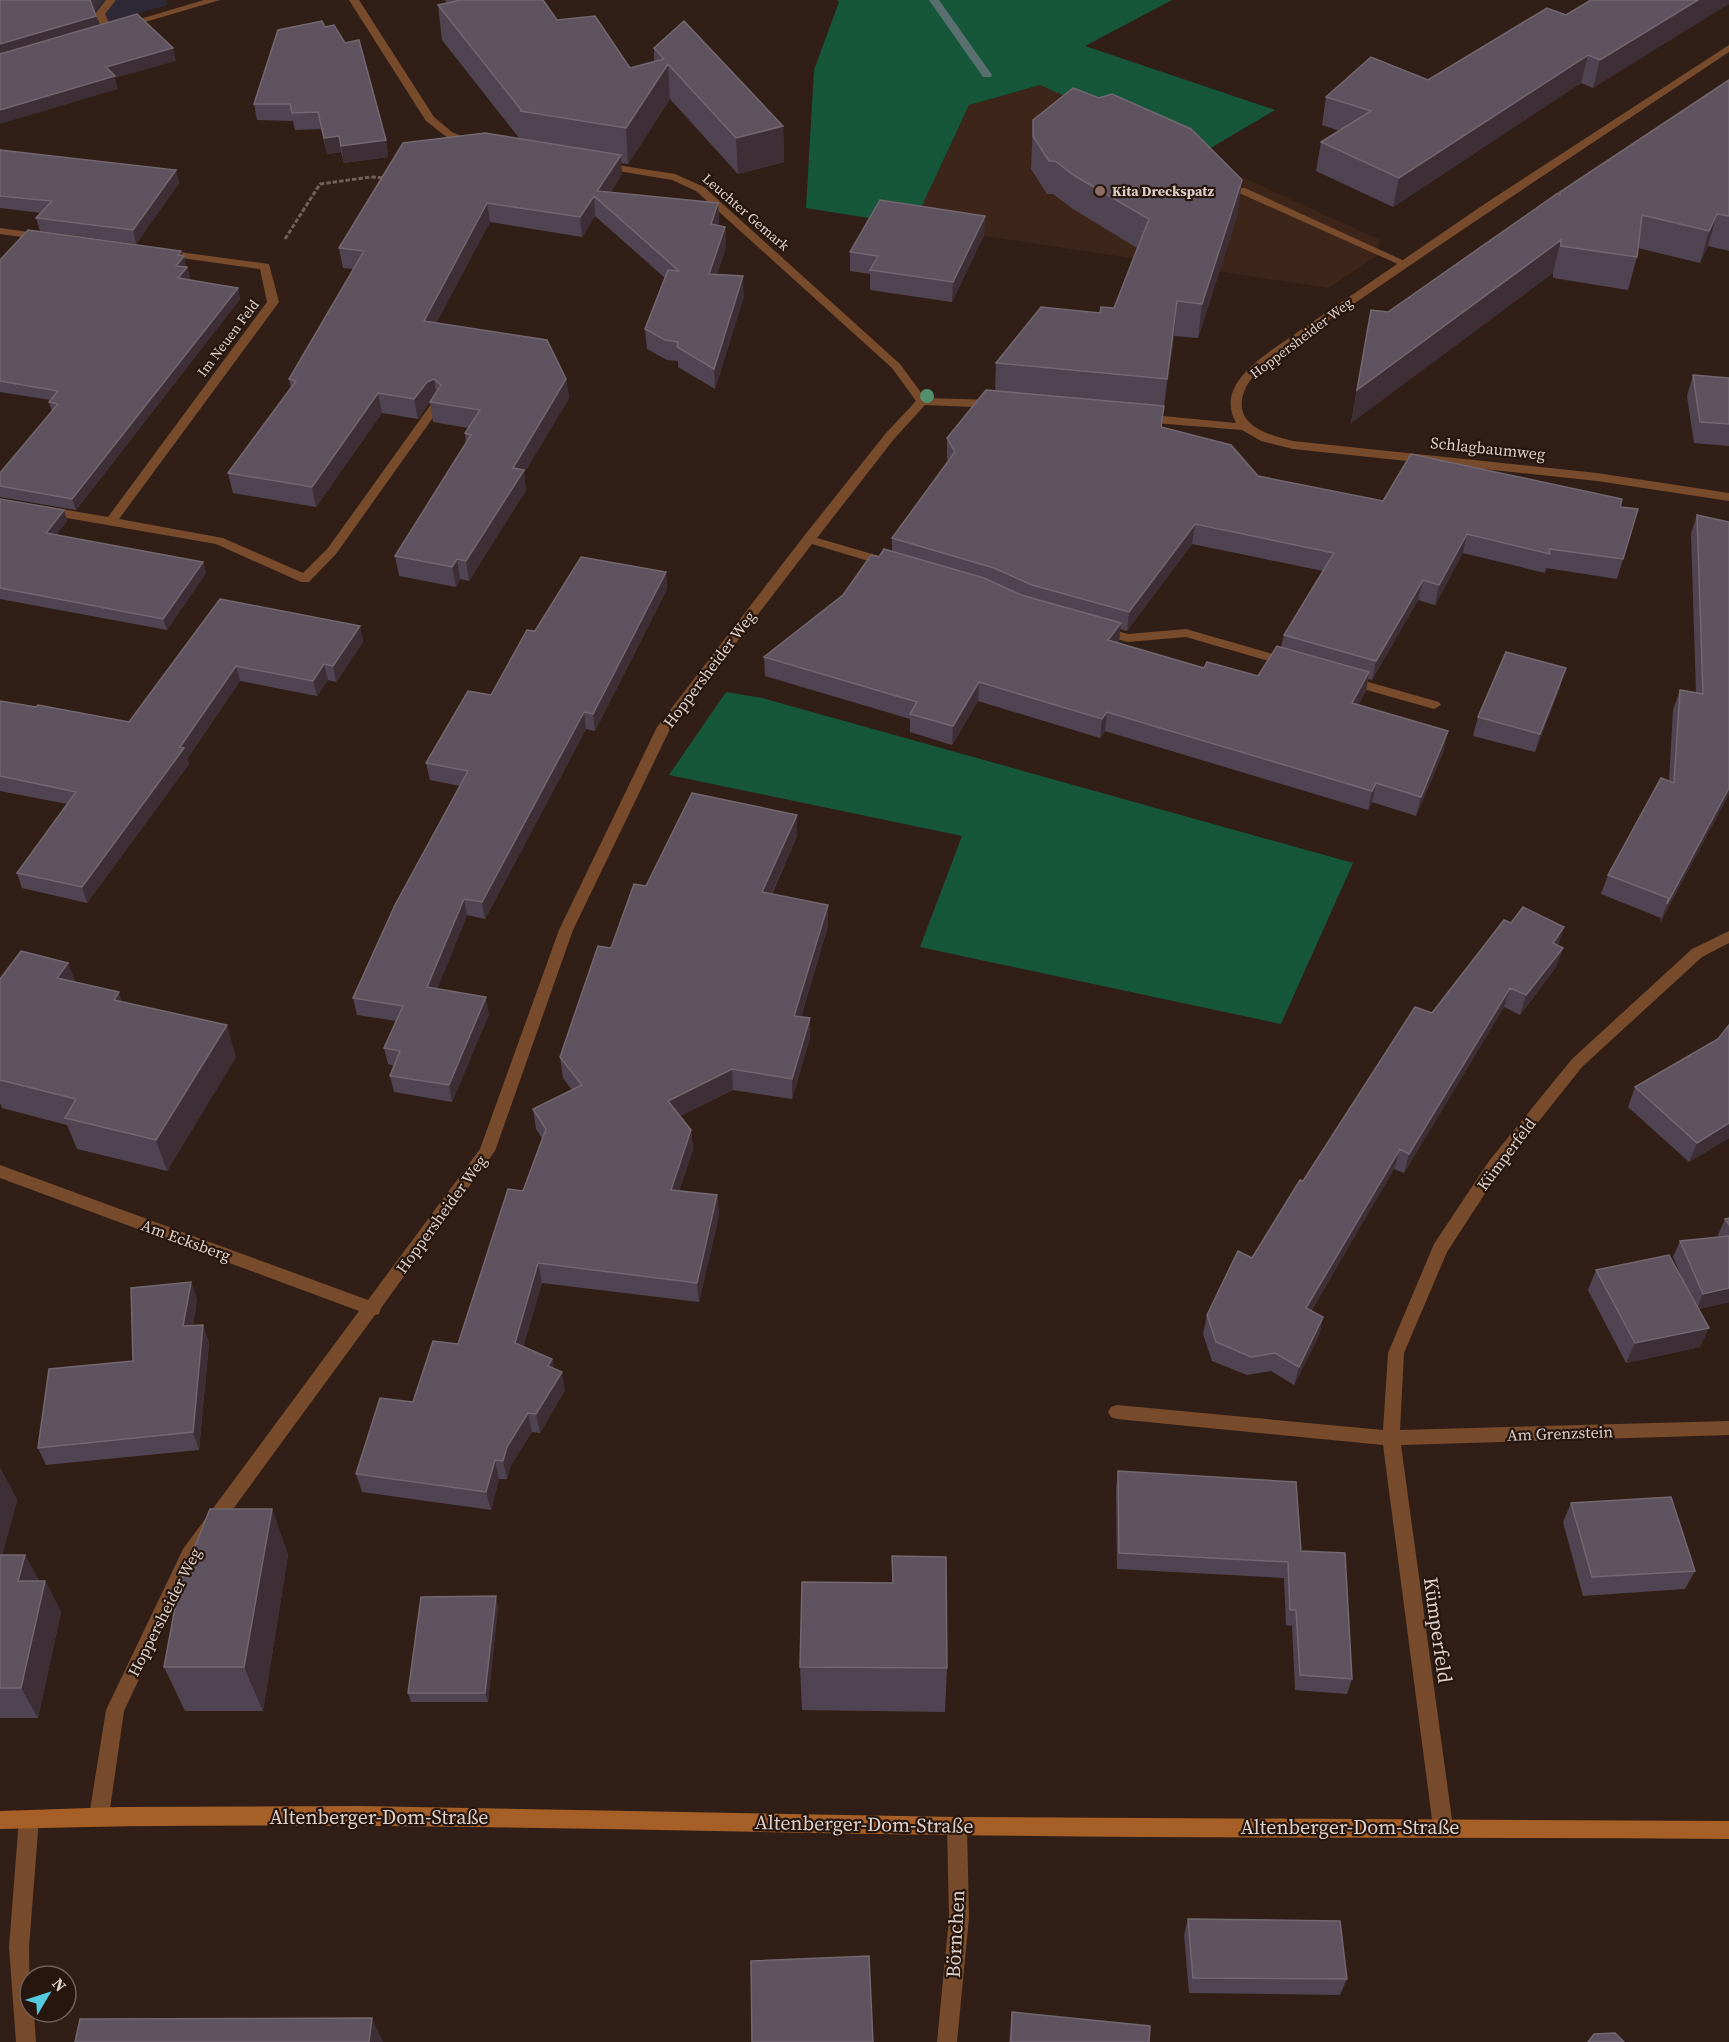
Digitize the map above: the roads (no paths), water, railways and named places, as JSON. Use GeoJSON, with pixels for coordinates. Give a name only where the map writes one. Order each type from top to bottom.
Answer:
{"type":"FeatureCollection","features":[{"type":"Feature","properties":{"kind":"main road","name":"Altenberger-Dom-Straße"},"geometry":{"type":"LineString","coordinates":[[0,1820],[99,1816],[454,1816],[957,1826],[1729,1830]]}},
{"type":"Feature","properties":{"kind":"street"},"geometry":{"type":"LineString","coordinates":[[111,0],[100,14],[104,32],[215,0]]}},
{"type":"Feature","properties":{"kind":"street"},"geometry":{"type":"LineString","coordinates":[[354,0],[430,119],[441,131],[458,141],[478,146]]}},
{"type":"Feature","properties":{"kind":"street","name":"Hoppersheider Weg"},"geometry":{"type":"LineString","coordinates":[[1245,427],[1236,414],[1235,400],[1243,381],[1266,361],[1404,263],[1729,48]]}},
{"type":"Feature","properties":{"kind":"street","name":"Leuchter Gemark"},"geometry":{"type":"LineString","coordinates":[[594,164],[675,177],[700,189],[896,366],[922,401]]}},
{"type":"Feature","properties":{"kind":"street"},"geometry":{"type":"LineString","coordinates":[[1240,190],[1404,263]]}},
{"type":"Feature","properties":{"kind":"street"},"geometry":{"type":"LineString","coordinates":[[0,231],[58,239]]}},
{"type":"Feature","properties":{"kind":"street","name":"Im Neuen Feld"},"geometry":{"type":"LineString","coordinates":[[112,520],[273,302],[265,266],[150,251]]}},
{"type":"Feature","properties":{"kind":"street"},"geometry":{"type":"LineString","coordinates":[[922,401],[1013,405]]}},
{"type":"Feature","properties":{"kind":"street","name":"Hoppersheider Weg"},"geometry":{"type":"LineString","coordinates":[[99,1816],[114,1710],[189,1555],[487,1152],[566,930],[664,727],[808,539],[890,436],[922,401]]}},
{"type":"Feature","properties":{"kind":"street"},"geometry":{"type":"LineString","coordinates":[[34,508],[112,520],[219,541],[305,579],[332,551],[436,405]]}},
{"type":"Feature","properties":{"kind":"street"},"geometry":{"type":"LineString","coordinates":[[1126,417],[1245,427]]}},
{"type":"Feature","properties":{"kind":"street","name":"Schlagbaumweg"},"geometry":{"type":"LineString","coordinates":[[1245,427],[1265,438],[1293,445],[1598,477],[1729,497]]}},
{"type":"Feature","properties":{"kind":"street"},"geometry":{"type":"LineString","coordinates":[[808,539],[898,565]]}},
{"type":"Feature","properties":{"kind":"street"},"geometry":{"type":"LineString","coordinates":[[1082,626],[1128,638],[1186,633],[1299,666]]}},
{"type":"Feature","properties":{"kind":"street"},"geometry":{"type":"LineString","coordinates":[[1333,676],[1434,705]]}},
{"type":"Feature","properties":{"kind":"street","name":"Kümperfeld"},"geometry":{"type":"LineString","coordinates":[[1443,1827],[1391,1438],[1396,1353],[1440,1249],[1495,1165],[1577,1064],[1697,952],[1729,936]]}},
{"type":"Feature","properties":{"kind":"street","name":"Am Ecksberg"},"geometry":{"type":"LineString","coordinates":[[0,1171],[373,1309]]}},
{"type":"Feature","properties":{"kind":"street"},"geometry":{"type":"LineString","coordinates":[[1117,1412],[1391,1438]]}},
{"type":"Feature","properties":{"kind":"street","name":"Am Grenzstein"},"geometry":{"type":"LineString","coordinates":[[1391,1438],[1729,1428]]}},
{"type":"Feature","properties":{"kind":"street"},"geometry":{"type":"LineString","coordinates":[[26,2042],[19,1947],[29,1819]]}},
{"type":"Feature","properties":{"kind":"street","name":"Börnchen"},"geometry":{"type":"LineString","coordinates":[[947,2042],[959,1918],[957,1826]]}},
{"type":"Feature","properties":{"kind":"waterway"},"geometry":{"type":"LineString","coordinates":[[934,0],[987,75]]}},
{"type":"Feature","properties":{"kind":"place","name":"Kita Dreckspatz"},"geometry":{"type":"Point","coordinates":[1100,191]}}]}
